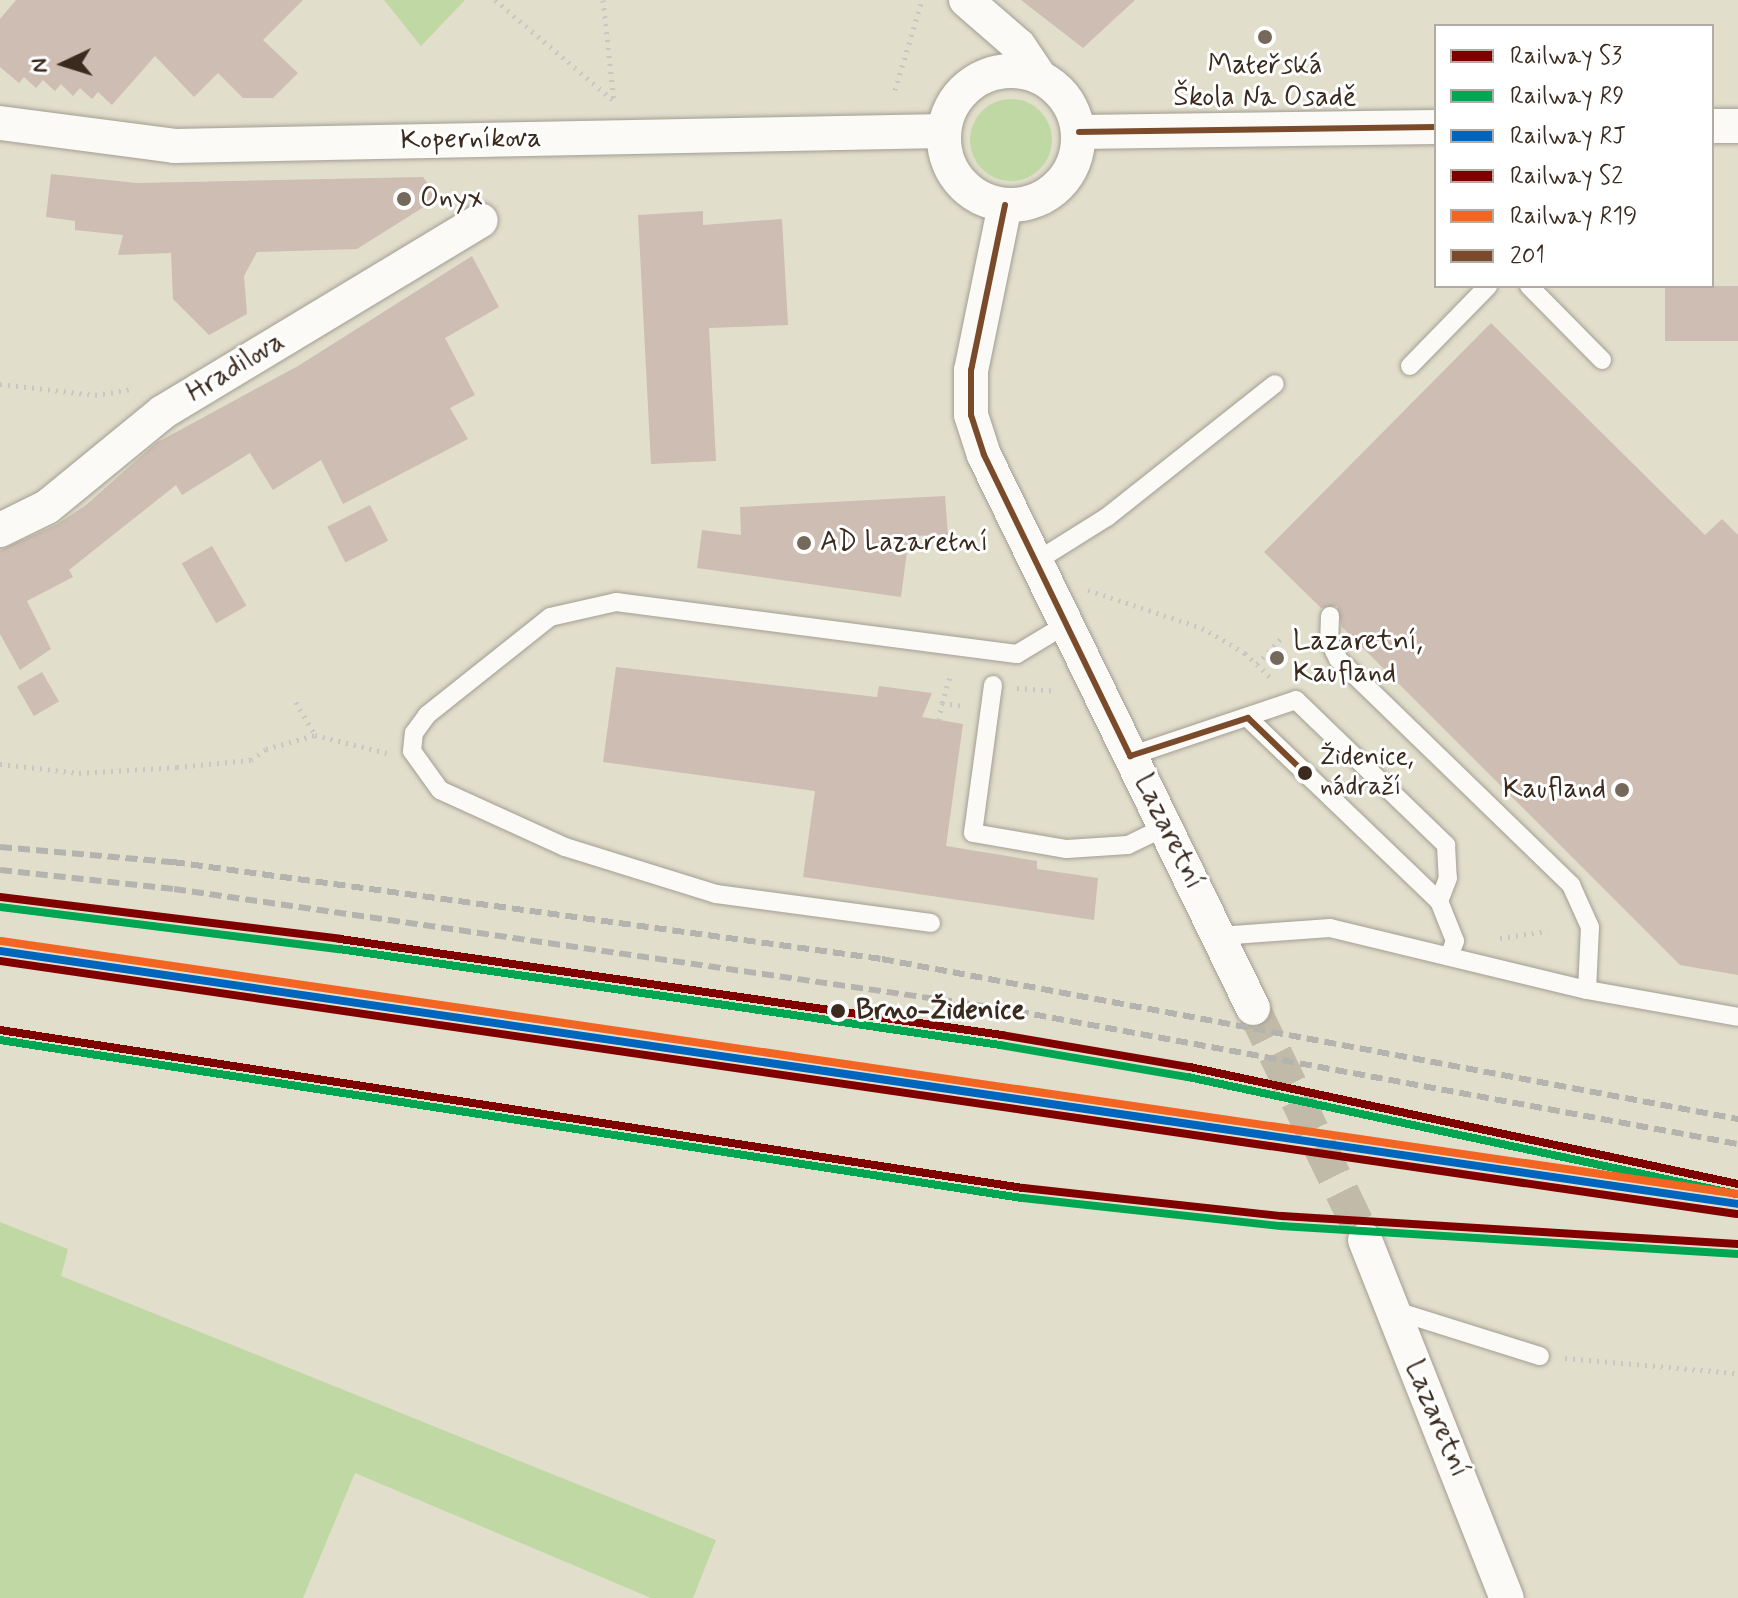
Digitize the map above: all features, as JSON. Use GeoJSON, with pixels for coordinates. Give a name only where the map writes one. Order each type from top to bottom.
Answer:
{"type":"FeatureCollection","features":[{"type":"Feature","properties":{"kind":"street"},"geometry":{"type":"LineString","coordinates":[[974,8],[1019,46],[1040,77],[1059,90],[1079,132],[1076,156],[1050,193],[1005,205],[967,188],[946,152],[944,131],[949,111],[974,80],[987,51],[974,8]]}},
{"type":"Feature","properties":{"kind":"street"},"geometry":{"type":"LineString","coordinates":[[974,80],[1008,71],[1040,77]]}},
{"type":"Feature","properties":{"kind":"street","name":"Koperníkova"},"geometry":{"type":"LineString","coordinates":[[0,123],[174,146],[944,131]]}},
{"type":"Feature","properties":{"kind":"street"},"geometry":{"type":"LineString","coordinates":[[1714,126],[1738,126]]}},
{"type":"Feature","properties":{"kind":"street"},"geometry":{"type":"LineString","coordinates":[[1079,132],[1434,127]]}},
{"type":"Feature","properties":{"kind":"street","name":"Lazaretní"},"geometry":{"type":"LineString","coordinates":[[1005,205],[971,370],[971,415],[1035,562],[1253,1008]]}},
{"type":"Feature","properties":{"kind":"street","name":"Hradilova"},"geometry":{"type":"LineString","coordinates":[[0,530],[47,507],[163,412],[481,220]]}},
{"type":"Feature","properties":{"kind":"street","name":"Lazaretní"},"geometry":{"type":"LineString","coordinates":[[1365,1240],[1507,1598]]}},
{"type":"Feature","properties":{"kind":"lane"},"geometry":{"type":"LineString","coordinates":[[1410,366],[1486,288]]}},
{"type":"Feature","properties":{"kind":"lane"},"geometry":{"type":"LineString","coordinates":[[1531,288],[1602,360]]}},
{"type":"Feature","properties":{"kind":"lane"},"geometry":{"type":"LineString","coordinates":[[1035,562],[1107,517],[1275,384]]}},
{"type":"Feature","properties":{"kind":"lane"},"geometry":{"type":"LineString","coordinates":[[931,923],[716,894],[565,847],[440,790],[412,751],[414,733],[427,715],[550,617],[616,602],[1017,654],[1065,625]]}},
{"type":"Feature","properties":{"kind":"lane"},"geometry":{"type":"LineString","coordinates":[[1330,616],[1329,641],[1338,659],[1571,885],[1590,927],[1587,990]]}},
{"type":"Feature","properties":{"kind":"lane"},"geometry":{"type":"LineString","coordinates":[[993,685],[973,833],[1067,849],[1128,845],[1165,827]]}},
{"type":"Feature","properties":{"kind":"lane"},"geometry":{"type":"LineString","coordinates":[[1130,756],[1296,700],[1342,739],[1446,845],[1448,878],[1439,901]]}},
{"type":"Feature","properties":{"kind":"lane"},"geometry":{"type":"LineString","coordinates":[[1248,718],[1439,901],[1455,941],[1450,954]]}},
{"type":"Feature","properties":{"kind":"lane"},"geometry":{"type":"LineString","coordinates":[[1219,936],[1330,928],[1450,954],[1587,990],[1738,1017]]}},
{"type":"Feature","properties":{"kind":"lane"},"geometry":{"type":"LineString","coordinates":[[1390,1309],[1540,1356]]}},
{"type":"Feature","properties":{"kind":"path"},"geometry":{"type":"LineString","coordinates":[[495,0],[615,102],[603,0]]}},
{"type":"Feature","properties":{"kind":"path"},"geometry":{"type":"LineString","coordinates":[[895,90],[922,0]]}},
{"type":"Feature","properties":{"kind":"path"},"geometry":{"type":"LineString","coordinates":[[0,384],[95,395],[142,388]]}},
{"type":"Feature","properties":{"kind":"path"},"geometry":{"type":"LineString","coordinates":[[1072,584],[1202,628],[1257,664],[1296,700]]}},
{"type":"Feature","properties":{"kind":"path"},"geometry":{"type":"LineString","coordinates":[[1257,664],[1280,639]]}},
{"type":"Feature","properties":{"kind":"path"},"geometry":{"type":"LineString","coordinates":[[296,702],[315,735]]}},
{"type":"Feature","properties":{"kind":"path"},"geometry":{"type":"LineString","coordinates":[[0,764],[79,773],[251,760],[266,749],[315,735],[379,753],[412,751]]}},
{"type":"Feature","properties":{"kind":"path"},"geometry":{"type":"LineString","coordinates":[[1512,938],[1547,931]]}},
{"type":"Feature","properties":{"kind":"path"},"geometry":{"type":"LineString","coordinates":[[1540,1356],[1738,1373]]}},
{"type":"Feature","properties":{"kind":"green space"},"geometry":{"type":"Polygon","coordinates":[[[384,0],[465,0],[421,46],[384,0]]]}},
{"type":"Feature","properties":{"kind":"green space"},"geometry":{"type":"Polygon","coordinates":[[[1011,99],[1027,102],[1040,111],[1049,124],[1052,140],[1049,156],[1040,169],[1027,178],[1011,181],[995,178],[982,169],[973,156],[970,140],[973,124],[982,111],[995,102],[1011,99]]]}},
{"type":"Feature","properties":{"kind":"green space"},"geometry":{"type":"Polygon","coordinates":[[[0,1222],[68,1249],[61,1276],[716,1540],[693,1598],[651,1598],[355,1473],[303,1598],[0,1598],[0,1222]]]}},
{"type":"Feature","properties":{"kind":"building"},"geometry":{"type":"Polygon","coordinates":[[[16,0],[303,0],[263,40],[298,73],[273,98],[243,98],[218,73],[194,97],[155,56],[112,105],[98,92],[92,99],[80,88],[73,96],[61,84],[55,91],[43,80],[36,88],[24,77],[19,83],[0,67],[0,19],[16,0]]]}},
{"type":"Feature","properties":{"kind":"building"},"geometry":{"type":"Polygon","coordinates":[[[1021,0],[1135,0],[1083,48],[1021,0]]]}},
{"type":"Feature","properties":{"kind":"building"},"geometry":{"type":"Polygon","coordinates":[[[51,174],[137,183],[423,177],[438,198],[357,249],[257,252],[244,276],[247,314],[209,335],[173,299],[171,253],[118,255],[123,235],[75,230],[75,221],[46,217],[51,174]]]}},
{"type":"Feature","properties":{"kind":"building"},"geometry":{"type":"Polygon","coordinates":[[[703,211],[703,225],[782,219],[788,325],[709,328],[716,461],[651,464],[638,215],[703,211]]]}},
{"type":"Feature","properties":{"kind":"building"},"geometry":{"type":"Polygon","coordinates":[[[472,256],[499,307],[445,338],[475,395],[450,408],[468,439],[343,504],[321,460],[273,490],[250,453],[182,495],[176,485],[69,570],[73,577],[27,601],[51,649],[20,670],[0,634],[0,550],[56,525],[86,505],[156,443],[298,366],[472,256]]]}},
{"type":"Feature","properties":{"kind":"building"},"geometry":{"type":"Polygon","coordinates":[[[1738,286],[1738,341],[1665,341],[1665,288],[1738,286]]]}},
{"type":"Feature","properties":{"kind":"building","name":"Kaufland"},"geometry":{"type":"Polygon","coordinates":[[[1491,323],[1705,535],[1722,519],[1738,535],[1738,975],[1680,965],[1342,627],[1337,606],[1321,608],[1264,552],[1491,323]]]}},
{"type":"Feature","properties":{"kind":"building","name":"AD Lazaretní"},"geometry":{"type":"Polygon","coordinates":[[[945,496],[948,535],[909,536],[901,597],[697,568],[702,530],[741,535],[740,507],[945,496]]]}},
{"type":"Feature","properties":{"kind":"building"},"geometry":{"type":"Polygon","coordinates":[[[370,505],[388,541],[345,562],[327,527],[370,505]]]}},
{"type":"Feature","properties":{"kind":"building"},"geometry":{"type":"Polygon","coordinates":[[[212,546],[246,606],[216,623],[182,564],[212,546]]]}},
{"type":"Feature","properties":{"kind":"building"},"geometry":{"type":"Polygon","coordinates":[[[616,667],[877,697],[879,686],[932,693],[922,717],[963,724],[946,846],[1037,861],[1037,869],[1098,878],[1094,920],[803,877],[815,791],[603,762],[616,667]]]}},
{"type":"Feature","properties":{"kind":"building"},"geometry":{"type":"Polygon","coordinates":[[[42,672],[59,701],[34,716],[17,686],[42,672]]]}},
{"type":"Feature","properties":{"kind":"tunnel"},"geometry":{"type":"LineString","coordinates":[[1253,1008],[1365,1240]]}},
{"type":"Feature","properties":{"kind":"railway"},"geometry":{"type":"LineString","coordinates":[[0,847],[173,862],[882,959],[1738,1119]]}},
{"type":"Feature","properties":{"kind":"railway"},"geometry":{"type":"LineString","coordinates":[[0,870],[174,889],[999,1008],[1738,1144]]}},
{"type":"Feature","properties":{"kind":"rail line","name":"S3"},"geometry":{"type":"LineString","coordinates":[[0,897],[340,939],[1002,1035],[1190,1067],[1738,1184]]}},
{"type":"Feature","properties":{"kind":"rail line","name":"R9"},"geometry":{"type":"LineString","coordinates":[[0,907],[339,949],[1000,1045],[1188,1077],[1736,1194]]}},
{"type":"Feature","properties":{"kind":"rail line","name":"R19"},"geometry":{"type":"LineString","coordinates":[[1,941],[1738,1194]]}},
{"type":"Feature","properties":{"kind":"rail line","name":"RJ"},"geometry":{"type":"LineString","coordinates":[[0,951],[1738,1204]]}},
{"type":"Feature","properties":{"kind":"rail line","name":"S2"},"geometry":{"type":"LineString","coordinates":[[0,961],[1737,1214]]}},
{"type":"Feature","properties":{"kind":"rail line","name":"S3"},"geometry":{"type":"LineString","coordinates":[[0,1030],[1023,1188],[1282,1216],[1738,1244]]}},
{"type":"Feature","properties":{"kind":"rail line","name":"R9"},"geometry":{"type":"LineString","coordinates":[[0,1040],[1022,1198],[1281,1226],[1737,1254]]}},
{"type":"Feature","properties":{"kind":"transit line","name":"201"},"geometry":{"type":"LineString","coordinates":[[1079,132],[1434,127]]}},
{"type":"Feature","properties":{"kind":"transit line","name":"201"},"geometry":{"type":"LineString","coordinates":[[1005,205],[971,370],[971,415],[984,455],[1130,756]]}},
{"type":"Feature","properties":{"kind":"transit line","name":"201"},"geometry":{"type":"LineString","coordinates":[[1248,718],[1309,777]]}},
{"type":"Feature","properties":{"kind":"transit line","name":"201"},"geometry":{"type":"LineString","coordinates":[[1130,756],[1248,718]]}},
{"type":"Feature","properties":{"kind":"place","name":"Mateřská Škola Na Osadě"},"geometry":{"type":"Point","coordinates":[1265,37]}},
{"type":"Feature","properties":{"kind":"place","name":"Onyx"},"geometry":{"type":"Point","coordinates":[404,199]}},
{"type":"Feature","properties":{"kind":"place","name":"AD Lazaretní"},"geometry":{"type":"Point","coordinates":[804,543]}},
{"type":"Feature","properties":{"kind":"place","name":"Lazaretní, Kaufland"},"geometry":{"type":"Point","coordinates":[1277,658]}},
{"type":"Feature","properties":{"kind":"place","name":"Židenice, nádraží"},"geometry":{"type":"Point","coordinates":[1305,773]}},
{"type":"Feature","properties":{"kind":"place","name":"Kaufland"},"geometry":{"type":"Point","coordinates":[1622,790]}},
{"type":"Feature","properties":{"kind":"place","name":"Brno-Židenice"},"geometry":{"type":"Point","coordinates":[838,1011]}}]}
